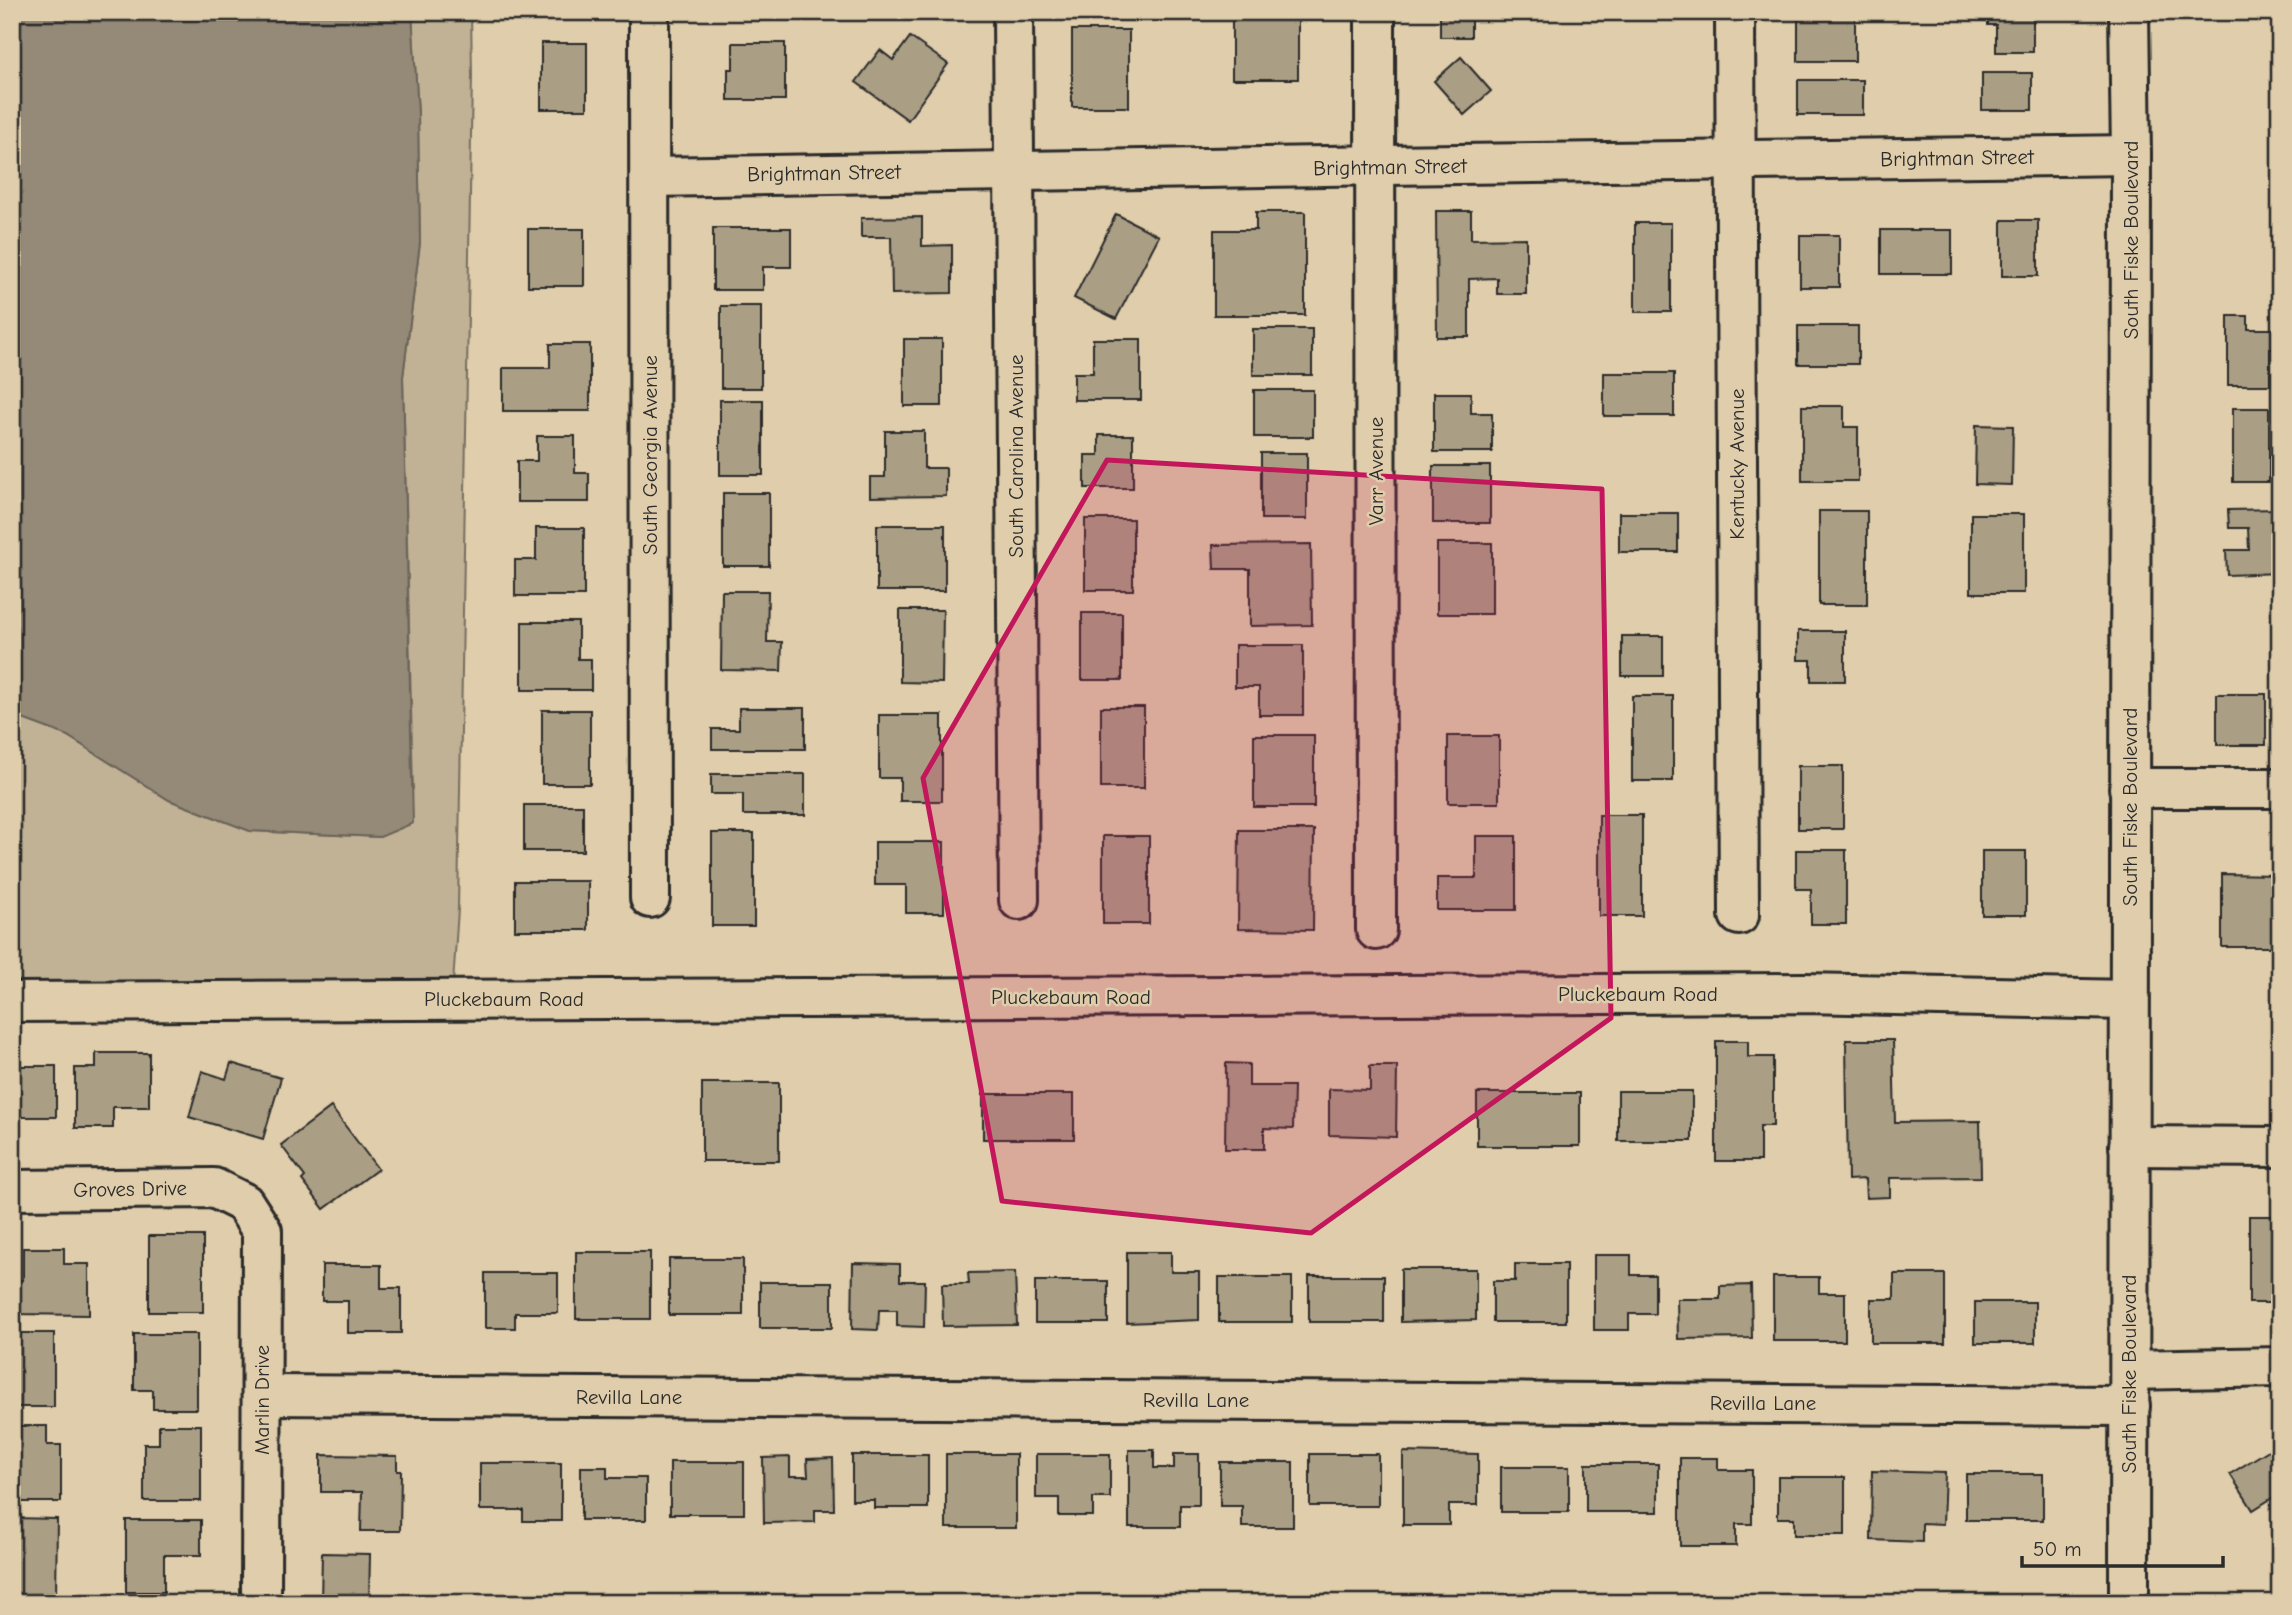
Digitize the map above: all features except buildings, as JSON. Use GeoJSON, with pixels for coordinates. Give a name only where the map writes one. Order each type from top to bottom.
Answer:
{"type":"FeatureCollection","features":[{"type":"Feature","properties":{"kind":"street","name":"South Georgia Avenue"},"geometry":{"type":"LineString","coordinates":[[649,12],[650,898]]}},
{"type":"Feature","properties":{"kind":"street","name":"South Carolina Avenue"},"geometry":{"type":"LineString","coordinates":[[1013,12],[1019,900]]}},
{"type":"Feature","properties":{"kind":"street","name":"Varr Avenue"},"geometry":{"type":"LineString","coordinates":[[1375,12],[1376,930]]}},
{"type":"Feature","properties":{"kind":"street","name":"Kentucky Avenue"},"geometry":{"type":"LineString","coordinates":[[1735,12],[1740,915]]}},
{"type":"Feature","properties":{"kind":"street","name":"South Fiske Boulevard"},"geometry":{"type":"LineString","coordinates":[[2129,12],[2129,1603]]}},
{"type":"Feature","properties":{"kind":"street","name":"Brightman Street"},"geometry":{"type":"LineString","coordinates":[[650,177],[1013,169],[1735,163],[2131,155]]}},
{"type":"Feature","properties":{"kind":"street"},"geometry":{"type":"LineString","coordinates":[[2129,788],[2280,788]]}},
{"type":"Feature","properties":{"kind":"street","name":"Pluckebaum Road"},"geometry":{"type":"LineString","coordinates":[[12,1002],[1790,993],[2129,1000]]}},
{"type":"Feature","properties":{"kind":"street"},"geometry":{"type":"LineString","coordinates":[[2129,1146],[2280,1147]]}},
{"type":"Feature","properties":{"kind":"street","name":"Groves Drive"},"geometry":{"type":"LineString","coordinates":[[12,1190],[214,1188],[244,1203]]}},
{"type":"Feature","properties":{"kind":"street","name":"Marlin Drive"},"geometry":{"type":"LineString","coordinates":[[244,1203],[262,1231],[261,1603]]}},
{"type":"Feature","properties":{"kind":"street","name":"Revilla Lane"},"geometry":{"type":"LineString","coordinates":[[263,1395],[2130,1388],[2280,1367]]}},
{"type":"Feature","properties":{"kind":"highlighted area"},"geometry":{"type":"Polygon","coordinates":[[[1107,460],[1602,489],[1611,1018],[1311,1233],[1002,1201],[923,778],[1107,460]]]}},
{"type":"Feature","properties":{"kind":"shaded area"},"geometry":{"type":"Polygon","coordinates":[[[12,12],[412,12],[418,114],[420,243],[403,377],[413,823],[380,837],[250,831],[169,800],[66,735],[12,715],[12,12]]]}},
{"type":"Feature","properties":{"kind":"shaded area"},"geometry":{"type":"Polygon","coordinates":[[[412,12],[471,12],[458,909],[453,984],[12,986],[12,715],[66,735],[169,800],[250,831],[379,837],[413,789],[403,377],[420,243],[418,114],[412,12]]]}}]}
